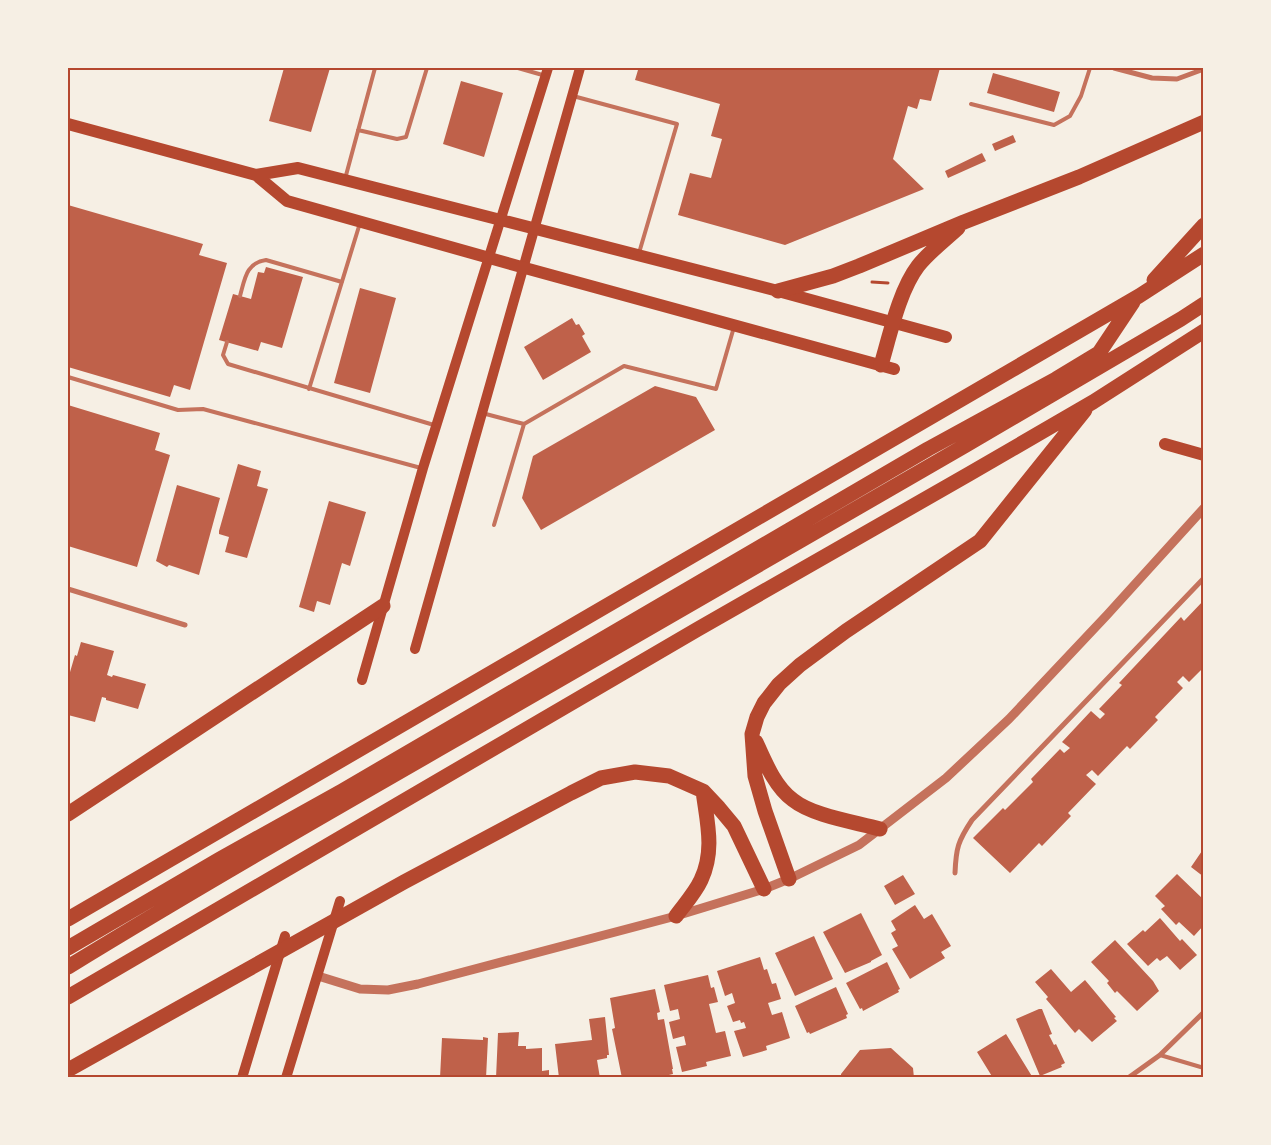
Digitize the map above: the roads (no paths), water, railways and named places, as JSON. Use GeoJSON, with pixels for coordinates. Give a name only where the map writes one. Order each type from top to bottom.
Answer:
{"type":"FeatureCollection","features":[{"type":"Feature","properties":{"kind":"highway"},"geometry":{"type":"LineString","coordinates":[[778,291],[833,276],[1079,177],[1204,122]]}},
{"type":"Feature","properties":{"kind":"highway"},"geometry":{"type":"LineString","coordinates":[[887,367],[893,322],[907,286],[918,265],[964,222]]}},
{"type":"Feature","properties":{"kind":"highway"},"geometry":{"type":"LineString","coordinates":[[68,948],[220,858],[359,781],[928,449],[1098,353],[1137,297],[1204,225]]}},
{"type":"Feature","properties":{"kind":"highway"},"geometry":{"type":"LineString","coordinates":[[68,919],[1137,297],[1204,254]]}},
{"type":"Feature","properties":{"kind":"highway"},"geometry":{"type":"LineString","coordinates":[[68,967],[351,800],[959,450],[1204,304]]}},
{"type":"Feature","properties":{"kind":"highway"},"geometry":{"type":"LineString","coordinates":[[68,997],[698,629],[1093,402],[1204,332]]}},
{"type":"Feature","properties":{"kind":"highway"},"geometry":{"type":"LineString","coordinates":[[789,880],[765,811],[756,776],[752,734],[764,703],[779,684],[800,665],[854,625],[980,540],[1093,402]]}},
{"type":"Feature","properties":{"kind":"highway"},"geometry":{"type":"LineString","coordinates":[[68,814],[383,606]]}},
{"type":"Feature","properties":{"kind":"highway"},"geometry":{"type":"LineString","coordinates":[[752,734],[768,768],[793,800],[808,809],[880,829]]}},
{"type":"Feature","properties":{"kind":"highway"},"geometry":{"type":"LineString","coordinates":[[68,1070],[404,882],[601,778],[635,772],[669,776],[702,791],[734,826],[764,889]]}},
{"type":"Feature","properties":{"kind":"highway"},"geometry":{"type":"LineString","coordinates":[[676,916],[700,881],[709,854],[710,839],[702,791]]}},
{"type":"Feature","properties":{"kind":"main road"},"geometry":{"type":"LineString","coordinates":[[415,649],[580,68]]}},
{"type":"Feature","properties":{"kind":"main road"},"geometry":{"type":"LineString","coordinates":[[362,680],[437,425],[547,72]]}},
{"type":"Feature","properties":{"kind":"main road"},"geometry":{"type":"LineString","coordinates":[[68,124],[256,175],[287,200],[524,268],[887,367]]}},
{"type":"Feature","properties":{"kind":"main road"},"geometry":{"type":"LineString","coordinates":[[256,175],[298,168],[778,291],[946,337]]}},
{"type":"Feature","properties":{"kind":"main road"},"geometry":{"type":"LineString","coordinates":[[1165,444],[1204,455]]}},
{"type":"Feature","properties":{"kind":"main road"},"geometry":{"type":"LineString","coordinates":[[286,1078],[340,901]]}},
{"type":"Feature","properties":{"kind":"main road"},"geometry":{"type":"LineString","coordinates":[[242,1078],[285,936]]}},
{"type":"Feature","properties":{"kind":"street"},"geometry":{"type":"LineString","coordinates":[[1114,68],[1152,78],[1177,78],[1204,69]]}},
{"type":"Feature","properties":{"kind":"street"},"geometry":{"type":"LineString","coordinates":[[318,976],[360,989],[396,988],[418,984],[676,916],[764,889],[789,880],[859,845],[946,778],[1009,719],[1204,508]]}},
{"type":"Feature","properties":{"kind":"street"},"geometry":{"type":"LineString","coordinates":[[955,873],[956,853],[960,837],[972,820],[1204,578]]}},
{"type":"Feature","properties":{"kind":"street"},"geometry":{"type":"LineString","coordinates":[[68,589],[186,625]]}},
{"type":"Feature","properties":{"kind":"street"},"geometry":{"type":"LineString","coordinates":[[1128,1078],[1160,1056],[1204,1012]]}},
{"type":"Feature","properties":{"kind":"lane"},"geometry":{"type":"LineString","coordinates":[[345,181],[376,68]]}},
{"type":"Feature","properties":{"kind":"lane"},"geometry":{"type":"LineString","coordinates":[[358,130],[397,139],[406,138],[427,68]]}},
{"type":"Feature","properties":{"kind":"lane"},"geometry":{"type":"LineString","coordinates":[[518,68],[547,72]]}},
{"type":"Feature","properties":{"kind":"lane"},"geometry":{"type":"LineString","coordinates":[[971,104],[1054,126],[1070,116],[1081,96],[1090,68]]}},
{"type":"Feature","properties":{"kind":"lane"},"geometry":{"type":"LineString","coordinates":[[573,96],[677,124],[639,255]]}},
{"type":"Feature","properties":{"kind":"lane"},"geometry":{"type":"LineString","coordinates":[[310,389],[361,221]]}},
{"type":"Feature","properties":{"kind":"lane"},"geometry":{"type":"LineString","coordinates":[[240,296],[248,270],[256,261],[266,260],[342,282]]}},
{"type":"Feature","properties":{"kind":"lane"},"geometry":{"type":"LineString","coordinates":[[494,525],[524,424],[624,366],[716,389],[735,324]]}},
{"type":"Feature","properties":{"kind":"lane"},"geometry":{"type":"LineString","coordinates":[[227,342],[222,355],[228,364],[437,425]]}},
{"type":"Feature","properties":{"kind":"lane"},"geometry":{"type":"LineString","coordinates":[[68,377],[178,410],[203,409],[424,468]]}},
{"type":"Feature","properties":{"kind":"lane"},"geometry":{"type":"LineString","coordinates":[[482,414],[524,424]]}},
{"type":"Feature","properties":{"kind":"lane"},"geometry":{"type":"LineString","coordinates":[[1160,1056],[1204,1068]]}}]}
